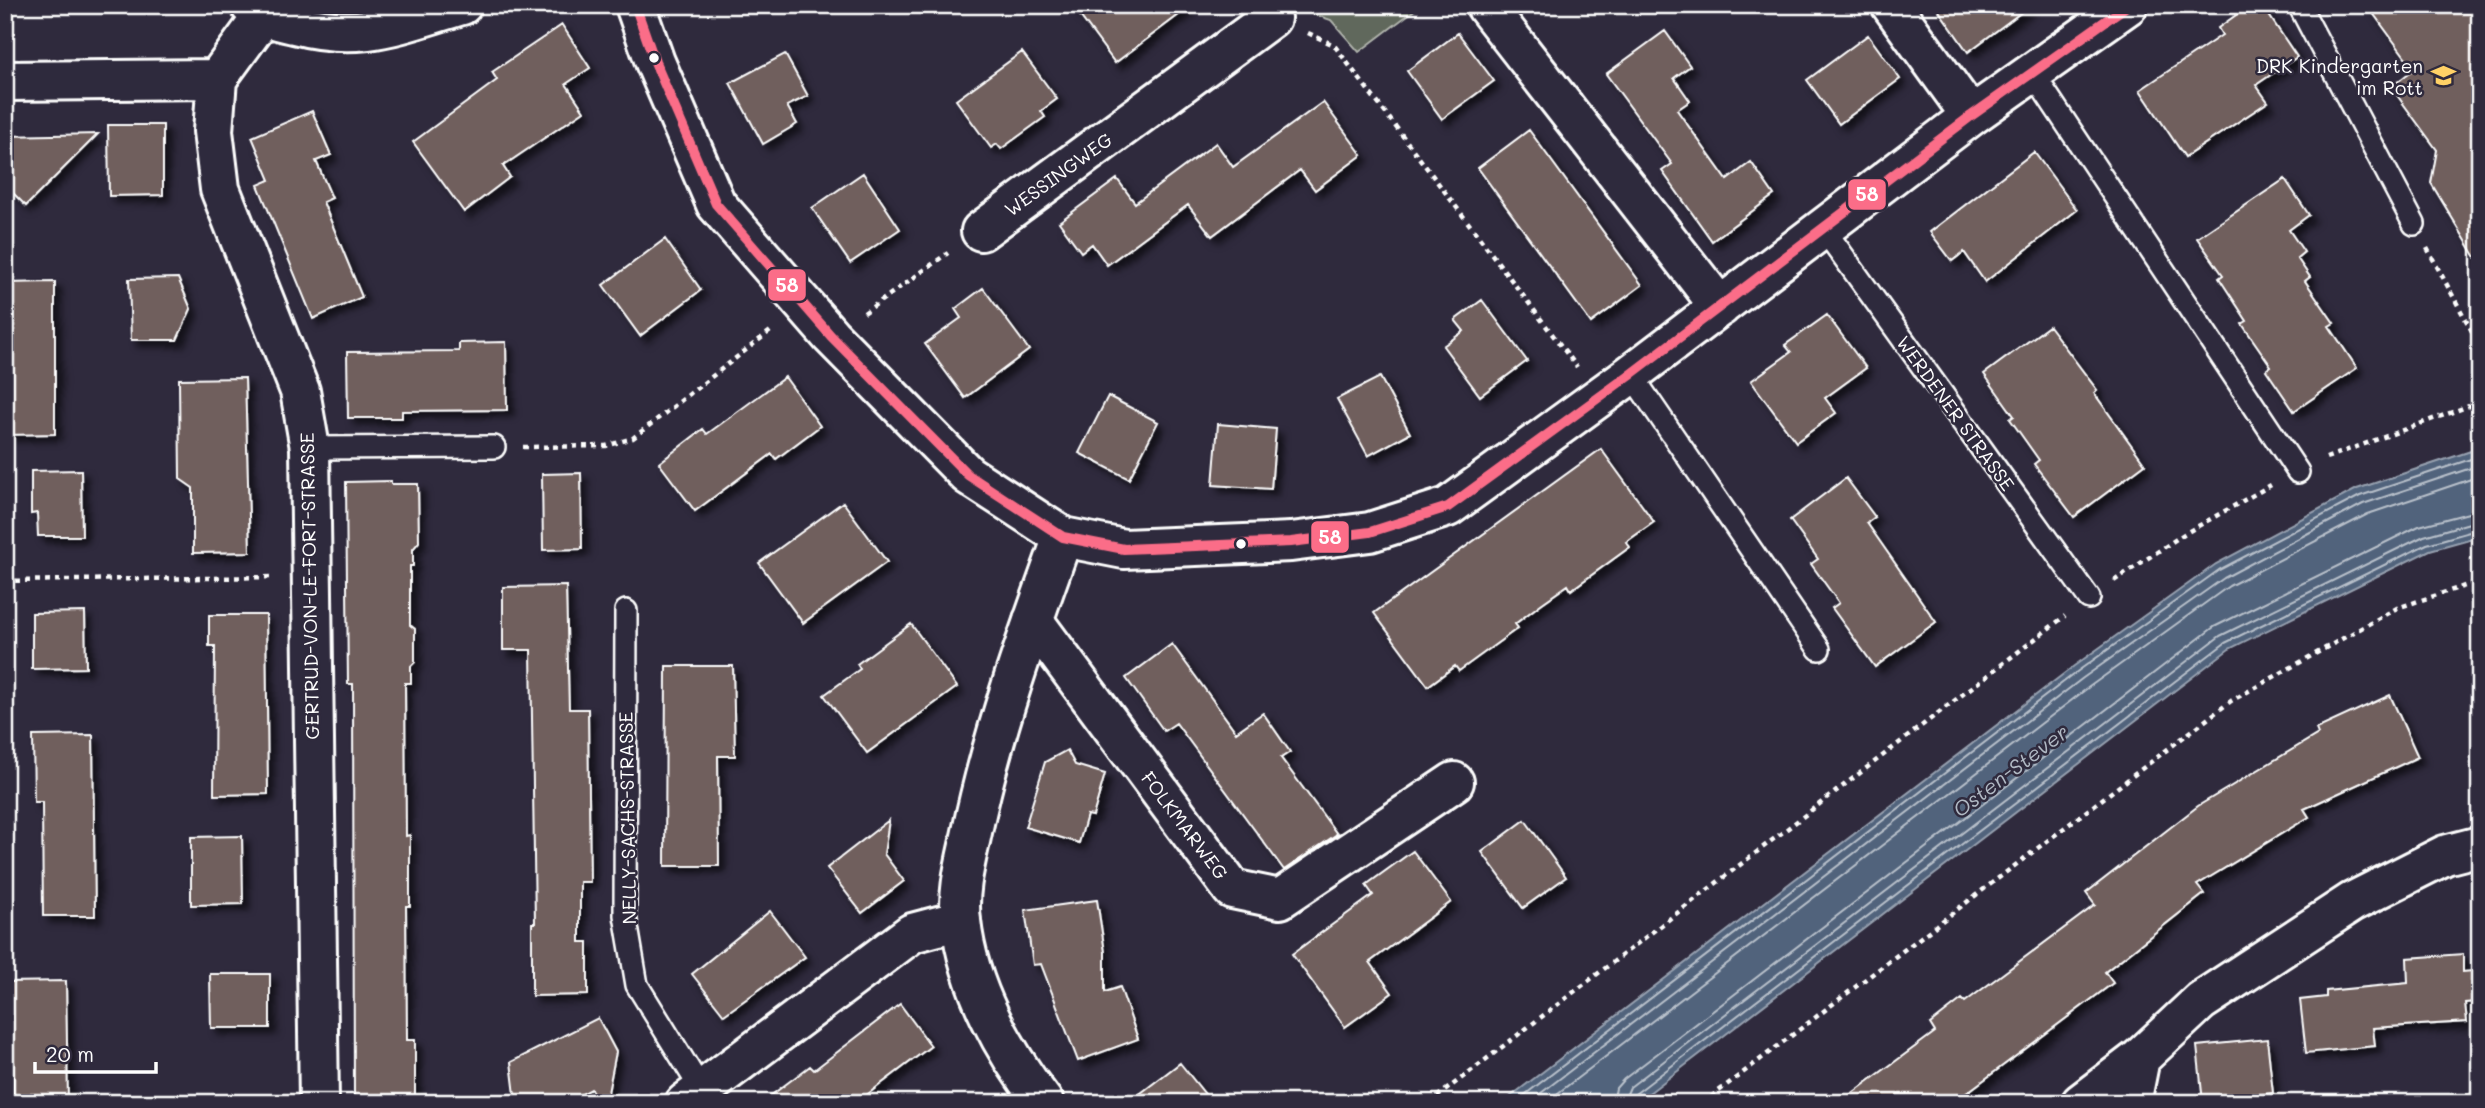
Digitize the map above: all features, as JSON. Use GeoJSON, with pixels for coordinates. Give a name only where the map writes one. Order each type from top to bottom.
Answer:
{"type":"FeatureCollection","features":[{"type":"Feature","properties":{"kind":"street"},"geometry":{"type":"LineString","coordinates":[[5,81],[217,79],[256,11],[324,33],[368,33],[461,5]]}},
{"type":"Feature","properties":{"kind":"street"},"geometry":{"type":"LineString","coordinates":[[635,5],[655,62],[716,204],[803,304],[968,475],[1063,537],[1124,549],[1291,542],[1370,533],[1448,507],[1632,374],[1971,116],[2128,5]]}},
{"type":"Feature","properties":{"kind":"street"},"geometry":{"type":"LineString","coordinates":[[1891,5],[1971,116]]}},
{"type":"Feature","properties":{"kind":"street"},"geometry":{"type":"LineString","coordinates":[[1486,6],[1720,307]]}},
{"type":"Feature","properties":{"kind":"street","name":"WESSINGWEG"},"geometry":{"type":"LineString","coordinates":[[981,231],[1267,12]]}},
{"type":"Feature","properties":{"kind":"street","name":"GERTRUD-VON-LE-FORT-STRASSE"},"geometry":{"type":"LineString","coordinates":[[217,79],[214,131],[220,189],[300,391],[310,448],[319,1103]]}},
{"type":"Feature","properties":{"kind":"street"},"geometry":{"type":"LineString","coordinates":[[1044,1103],[1004,1040],[975,983],[961,920],[962,880],[986,764],[1063,537]]}},
{"type":"Feature","properties":{"kind":"street","name":"FOLKMARWEG"},"geometry":{"type":"LineString","coordinates":[[1033,620],[1232,888],[1280,899],[1454,782]]}},
{"type":"Feature","properties":{"kind":"street"},"geometry":{"type":"LineString","coordinates":[[2081,1103],[2140,1058],[2201,1001],[2352,902],[2445,855],[2480,846]]}},
{"type":"Feature","properties":{"kind":"street","name":"NELLY-SACHS-STRASSE"},"geometry":{"type":"LineString","coordinates":[[693,1096],[912,933],[961,920]]}},
{"type":"Feature","properties":{"kind":"street"},"geometry":{"type":"LineString","coordinates":[[2131,1103],[2140,1058]]}},
{"type":"Feature","properties":{"kind":"lane"},"geometry":{"type":"LineString","coordinates":[[2299,5],[2414,224]]}},
{"type":"Feature","properties":{"kind":"lane"},"geometry":{"type":"LineString","coordinates":[[2032,72],[2298,471]]}},
{"type":"Feature","properties":{"kind":"lane","name":"WERDENER STRASSE"},"geometry":{"type":"LineString","coordinates":[[1823,228],[2089,597]]}},
{"type":"Feature","properties":{"kind":"lane"},"geometry":{"type":"LineString","coordinates":[[1632,374],[1819,649]]}},
{"type":"Feature","properties":{"kind":"lane"},"geometry":{"type":"LineString","coordinates":[[310,448],[494,447]]}},
{"type":"Feature","properties":{"kind":"lane","name":"NELLY-SACHS-STRASSE"},"geometry":{"type":"LineString","coordinates":[[626,611],[625,915],[637,985],[693,1096]]}},
{"type":"Feature","properties":{"kind":"path"},"geometry":{"type":"LineString","coordinates":[[1267,12],[1334,44],[1599,397]]}},
{"type":"Feature","properties":{"kind":"path"},"geometry":{"type":"LineString","coordinates":[[2414,224],[2480,346]]}},
{"type":"Feature","properties":{"kind":"path"},"geometry":{"type":"LineString","coordinates":[[831,335],[981,231]]}},
{"type":"Feature","properties":{"kind":"path"},"geometry":{"type":"LineString","coordinates":[[494,447],[606,446],[633,438],[803,304]]}},
{"type":"Feature","properties":{"kind":"path"},"geometry":{"type":"LineString","coordinates":[[1429,1103],[2089,597],[2184,534],[2252,494],[2298,471],[2345,449],[2480,402]]}},
{"type":"Feature","properties":{"kind":"path"},"geometry":{"type":"LineString","coordinates":[[5,581],[310,576]]}},
{"type":"Feature","properties":{"kind":"path"},"geometry":{"type":"LineString","coordinates":[[1703,1103],[2231,701],[2397,608],[2480,581]]}},
{"type":"Feature","properties":{"kind":"green space"},"geometry":{"type":"Polygon","coordinates":[[[1287,5],[1421,5],[1359,52],[1331,20],[1287,5]]]}},
{"type":"Feature","properties":{"kind":"water","name":"Osten-Stever"},"geometry":{"type":"Polygon","coordinates":[[[2480,448],[2480,536],[2430,550],[2229,649],[1636,1103],[1502,1103],[2074,666],[2216,564],[2357,489],[2480,448]]]}},
{"type":"Feature","properties":{"kind":"building"},"geometry":{"type":"Polygon","coordinates":[[[1072,5],[1192,5],[1115,63],[1072,5]]]}},
{"type":"Feature","properties":{"kind":"building"},"geometry":{"type":"Polygon","coordinates":[[[1935,5],[2031,5],[1968,52],[1935,5]]]}},
{"type":"Feature","properties":{"kind":"building"},"geometry":{"type":"Polygon","coordinates":[[[2250,5],[2262,5],[2297,57],[2256,85],[2268,102],[2185,157],[2140,90],[2222,35],[2218,28],[2250,5]]]}},
{"type":"Feature","properties":{"kind":"building","name":"DRK Kindergarten im Rott"},"geometry":{"type":"Polygon","coordinates":[[[2367,5],[2480,5],[2480,264],[2431,183],[2437,150],[2391,87],[2414,69],[2367,5]]]}},
{"type":"Feature","properties":{"kind":"building"},"geometry":{"type":"Polygon","coordinates":[[[562,25],[590,68],[566,84],[584,111],[503,166],[510,177],[464,212],[413,142],[497,80],[492,72],[562,25]]]}},
{"type":"Feature","properties":{"kind":"building"},"geometry":{"type":"Polygon","coordinates":[[[1665,31],[1690,66],[1674,78],[1690,101],[1677,110],[1727,180],[1751,162],[1774,195],[1712,241],[1662,171],[1672,164],[1606,74],[1665,31]]]}},
{"type":"Feature","properties":{"kind":"building"},"geometry":{"type":"Polygon","coordinates":[[[1458,33],[1494,81],[1442,119],[1407,71],[1458,33]]]}},
{"type":"Feature","properties":{"kind":"building"},"geometry":{"type":"Polygon","coordinates":[[[1868,35],[1900,79],[1839,124],[1807,80],[1868,35]]]}},
{"type":"Feature","properties":{"kind":"building"},"geometry":{"type":"Polygon","coordinates":[[[1022,52],[1057,99],[1041,111],[1045,117],[1001,149],[997,144],[991,148],[956,100],[1022,52]]]}},
{"type":"Feature","properties":{"kind":"building"},"geometry":{"type":"Polygon","coordinates":[[[785,54],[808,96],[787,106],[797,124],[763,144],[730,83],[785,54]]]}},
{"type":"Feature","properties":{"kind":"building"},"geometry":{"type":"Polygon","coordinates":[[[1323,102],[1362,155],[1315,190],[1300,170],[1212,236],[1188,205],[1107,265],[1092,244],[1081,252],[1059,222],[1117,179],[1135,203],[1216,143],[1233,167],[1323,102]]]}},
{"type":"Feature","properties":{"kind":"building"},"geometry":{"type":"Polygon","coordinates":[[[312,111],[331,155],[316,161],[332,198],[323,202],[362,297],[313,319],[258,185],[270,180],[252,137],[312,111]]]}},
{"type":"Feature","properties":{"kind":"building"},"geometry":{"type":"Polygon","coordinates":[[[108,125],[163,125],[163,195],[109,196],[108,125]]]}},
{"type":"Feature","properties":{"kind":"building"},"geometry":{"type":"Polygon","coordinates":[[[1529,130],[1642,285],[1591,323],[1478,168],[1529,130]]]}},
{"type":"Feature","properties":{"kind":"building"},"geometry":{"type":"Polygon","coordinates":[[[98,134],[26,206],[5,185],[5,136],[98,134]]]}},
{"type":"Feature","properties":{"kind":"building"},"geometry":{"type":"Polygon","coordinates":[[[2034,152],[2077,210],[1985,282],[1964,252],[1952,261],[1930,232],[2034,152]]]}},
{"type":"Feature","properties":{"kind":"building"},"geometry":{"type":"Polygon","coordinates":[[[863,173],[900,229],[850,263],[812,208],[863,173]]]}},
{"type":"Feature","properties":{"kind":"building"},"geometry":{"type":"Polygon","coordinates":[[[2285,179],[2309,215],[2289,230],[2304,252],[2297,258],[2310,277],[2305,281],[2334,323],[2329,326],[2357,368],[2294,411],[2266,370],[2271,366],[2242,324],[2247,321],[2219,278],[2223,275],[2197,238],[2285,179]]]}},
{"type":"Feature","properties":{"kind":"building"},"geometry":{"type":"Polygon","coordinates":[[[665,239],[701,290],[640,336],[603,285],[665,239]]]}},
{"type":"Feature","properties":{"kind":"building"},"geometry":{"type":"Polygon","coordinates":[[[178,278],[191,309],[177,340],[131,340],[129,279],[178,278]]]}},
{"type":"Feature","properties":{"kind":"building"},"geometry":{"type":"Polygon","coordinates":[[[55,282],[55,434],[5,435],[5,283],[55,282]]]}},
{"type":"Feature","properties":{"kind":"building"},"geometry":{"type":"Polygon","coordinates":[[[983,288],[1029,350],[965,398],[925,344],[961,318],[955,309],[983,288]]]}},
{"type":"Feature","properties":{"kind":"building"},"geometry":{"type":"Polygon","coordinates":[[[1482,300],[1527,361],[1480,396],[1443,346],[1464,331],[1455,320],[1482,300]]]}},
{"type":"Feature","properties":{"kind":"building"},"geometry":{"type":"Polygon","coordinates":[[[1827,315],[1866,368],[1825,398],[1836,413],[1796,442],[1751,381],[1791,352],[1785,345],[1827,315]]]}},
{"type":"Feature","properties":{"kind":"building"},"geometry":{"type":"Polygon","coordinates":[[[2049,326],[2097,390],[2094,393],[2145,464],[2074,517],[2034,464],[2039,460],[2010,419],[2014,416],[1984,374],[2049,326]]]}},
{"type":"Feature","properties":{"kind":"building"},"geometry":{"type":"Polygon","coordinates":[[[506,342],[507,410],[402,411],[402,418],[348,418],[347,352],[459,351],[459,343],[506,342]]]}},
{"type":"Feature","properties":{"kind":"building"},"geometry":{"type":"Polygon","coordinates":[[[785,377],[820,426],[776,459],[772,454],[695,511],[659,463],[703,429],[707,434],[785,377]]]}},
{"type":"Feature","properties":{"kind":"building"},"geometry":{"type":"Polygon","coordinates":[[[1380,377],[1410,433],[1368,456],[1337,399],[1380,377]]]}},
{"type":"Feature","properties":{"kind":"building"},"geometry":{"type":"Polygon","coordinates":[[[245,378],[250,552],[193,553],[193,488],[180,479],[179,379],[245,378]]]}},
{"type":"Feature","properties":{"kind":"building"},"geometry":{"type":"Polygon","coordinates":[[[1108,396],[1158,422],[1129,479],[1079,453],[1108,396]]]}},
{"type":"Feature","properties":{"kind":"building"},"geometry":{"type":"Polygon","coordinates":[[[1218,424],[1276,429],[1271,489],[1213,485],[1218,424]]]}},
{"type":"Feature","properties":{"kind":"building"},"geometry":{"type":"Polygon","coordinates":[[[1601,449],[1654,522],[1626,542],[1630,547],[1571,590],[1568,585],[1515,624],[1518,628],[1459,671],[1455,666],[1428,686],[1374,613],[1601,449]]]}},
{"type":"Feature","properties":{"kind":"building"},"geometry":{"type":"Polygon","coordinates":[[[81,470],[82,536],[38,536],[37,513],[31,514],[31,471],[81,470]]]}},
{"type":"Feature","properties":{"kind":"building"},"geometry":{"type":"Polygon","coordinates":[[[581,473],[582,549],[543,550],[542,474],[581,473]]]}},
{"type":"Feature","properties":{"kind":"building"},"geometry":{"type":"Polygon","coordinates":[[[1846,478],[1875,517],[1867,523],[1936,622],[1875,667],[1832,608],[1839,603],[1811,564],[1818,559],[1790,520],[1846,478]]]}},
{"type":"Feature","properties":{"kind":"building"},"geometry":{"type":"Polygon","coordinates":[[[391,481],[391,484],[418,484],[419,542],[413,549],[413,566],[410,566],[410,625],[415,629],[415,662],[411,666],[411,683],[405,683],[406,836],[410,835],[410,906],[406,906],[407,1040],[415,1040],[415,1103],[354,1103],[353,684],[348,684],[346,482],[391,481]]]}},
{"type":"Feature","properties":{"kind":"building"},"geometry":{"type":"Polygon","coordinates":[[[843,502],[887,562],[803,623],[759,563],[843,502]]]}},
{"type":"Feature","properties":{"kind":"building"},"geometry":{"type":"Polygon","coordinates":[[[566,586],[569,709],[588,709],[590,882],[580,882],[580,942],[588,942],[588,995],[532,996],[532,923],[535,923],[531,650],[503,650],[503,587],[566,586]]]}},
{"type":"Feature","properties":{"kind":"building"},"geometry":{"type":"Polygon","coordinates":[[[85,612],[86,668],[32,669],[32,613],[85,612]]]}},
{"type":"Feature","properties":{"kind":"building"},"geometry":{"type":"Polygon","coordinates":[[[209,615],[266,615],[268,794],[214,795],[215,646],[209,646],[209,615]]]}},
{"type":"Feature","properties":{"kind":"building"},"geometry":{"type":"Polygon","coordinates":[[[911,624],[957,687],[867,753],[824,695],[860,669],[857,664],[911,624]]]}},
{"type":"Feature","properties":{"kind":"building"},"geometry":{"type":"Polygon","coordinates":[[[1172,644],[1236,732],[1263,713],[1290,752],[1281,758],[1337,834],[1284,870],[1176,723],[1164,731],[1126,678],[1172,644]]]}},
{"type":"Feature","properties":{"kind":"building"},"geometry":{"type":"Polygon","coordinates":[[[666,666],[733,666],[735,756],[718,756],[719,866],[665,866],[666,666]]]}},
{"type":"Feature","properties":{"kind":"building"},"geometry":{"type":"Polygon","coordinates":[[[2390,695],[2418,757],[2304,809],[2309,817],[2197,885],[2204,894],[2105,972],[2113,983],[1953,1103],[1839,1103],[1935,1032],[1930,1024],[1962,999],[1965,1002],[2095,905],[2086,893],[2198,806],[2318,734],[2316,729],[2390,695]]]}},
{"type":"Feature","properties":{"kind":"building"},"geometry":{"type":"Polygon","coordinates":[[[93,735],[95,916],[43,916],[42,802],[34,802],[33,736],[93,735]]]}},
{"type":"Feature","properties":{"kind":"building"},"geometry":{"type":"Polygon","coordinates":[[[1067,750],[1075,765],[1105,774],[1093,816],[1087,815],[1079,843],[1025,827],[1045,762],[1067,750]]]}},
{"type":"Feature","properties":{"kind":"building"},"geometry":{"type":"Polygon","coordinates":[[[889,820],[884,854],[904,881],[862,913],[827,868],[889,820]]]}},
{"type":"Feature","properties":{"kind":"building"},"geometry":{"type":"Polygon","coordinates":[[[1525,820],[1566,877],[1523,908],[1482,852],[1525,820]]]}},
{"type":"Feature","properties":{"kind":"building"},"geometry":{"type":"Polygon","coordinates":[[[242,836],[243,904],[191,905],[191,837],[242,836]]]}},
{"type":"Feature","properties":{"kind":"building"},"geometry":{"type":"Polygon","coordinates":[[[1413,851],[1451,902],[1370,962],[1392,993],[1345,1027],[1292,954],[1373,895],[1366,885],[1413,851]]]}},
{"type":"Feature","properties":{"kind":"building"},"geometry":{"type":"Polygon","coordinates":[[[1097,900],[1105,952],[1105,992],[1120,987],[1138,1039],[1078,1061],[1041,964],[1033,965],[1025,910],[1097,900]]]}},
{"type":"Feature","properties":{"kind":"building"},"geometry":{"type":"Polygon","coordinates":[[[770,911],[805,957],[724,1015],[692,974],[770,911]]]}},
{"type":"Feature","properties":{"kind":"building"},"geometry":{"type":"Polygon","coordinates":[[[2463,954],[2463,972],[2473,971],[2475,1002],[2465,1003],[2467,1022],[2373,1028],[2375,1046],[2306,1053],[2300,1000],[2326,997],[2326,991],[2408,983],[2407,958],[2463,954]]]}},
{"type":"Feature","properties":{"kind":"building"},"geometry":{"type":"Polygon","coordinates":[[[210,974],[270,974],[270,1028],[211,1028],[210,974]]]}},
{"type":"Feature","properties":{"kind":"building"},"geometry":{"type":"Polygon","coordinates":[[[66,981],[68,1103],[13,1103],[13,1043],[7,1043],[6,982],[66,981]]]}},
{"type":"Feature","properties":{"kind":"building"},"geometry":{"type":"Polygon","coordinates":[[[900,1004],[931,1046],[856,1103],[761,1103],[810,1066],[814,1070],[900,1004]]]}},
{"type":"Feature","properties":{"kind":"building"},"geometry":{"type":"Polygon","coordinates":[[[598,1018],[616,1052],[606,1103],[599,1103],[591,1089],[565,1103],[516,1103],[511,1062],[598,1018]]]}},
{"type":"Feature","properties":{"kind":"building"},"geometry":{"type":"Polygon","coordinates":[[[2267,1039],[2273,1093],[2203,1102],[2197,1046],[2267,1039]]]}},
{"type":"Feature","properties":{"kind":"building"},"geometry":{"type":"Polygon","coordinates":[[[1180,1063],[1212,1103],[1128,1103],[1180,1063]]]}},
{"type":"Feature","properties":{"kind":"transit line","name":"58"},"geometry":{"type":"LineString","coordinates":[[635,5],[655,62],[716,204],[831,336],[968,475],[1063,537],[1124,549],[1291,542],[1370,532],[1448,507],[1631,374],[1971,116],[2128,5]]}},
{"type":"Feature","properties":{"kind":"place","name":"DRK Kindergarten im Rott"},"geometry":{"type":"Point","coordinates":[2443,76]}}]}
